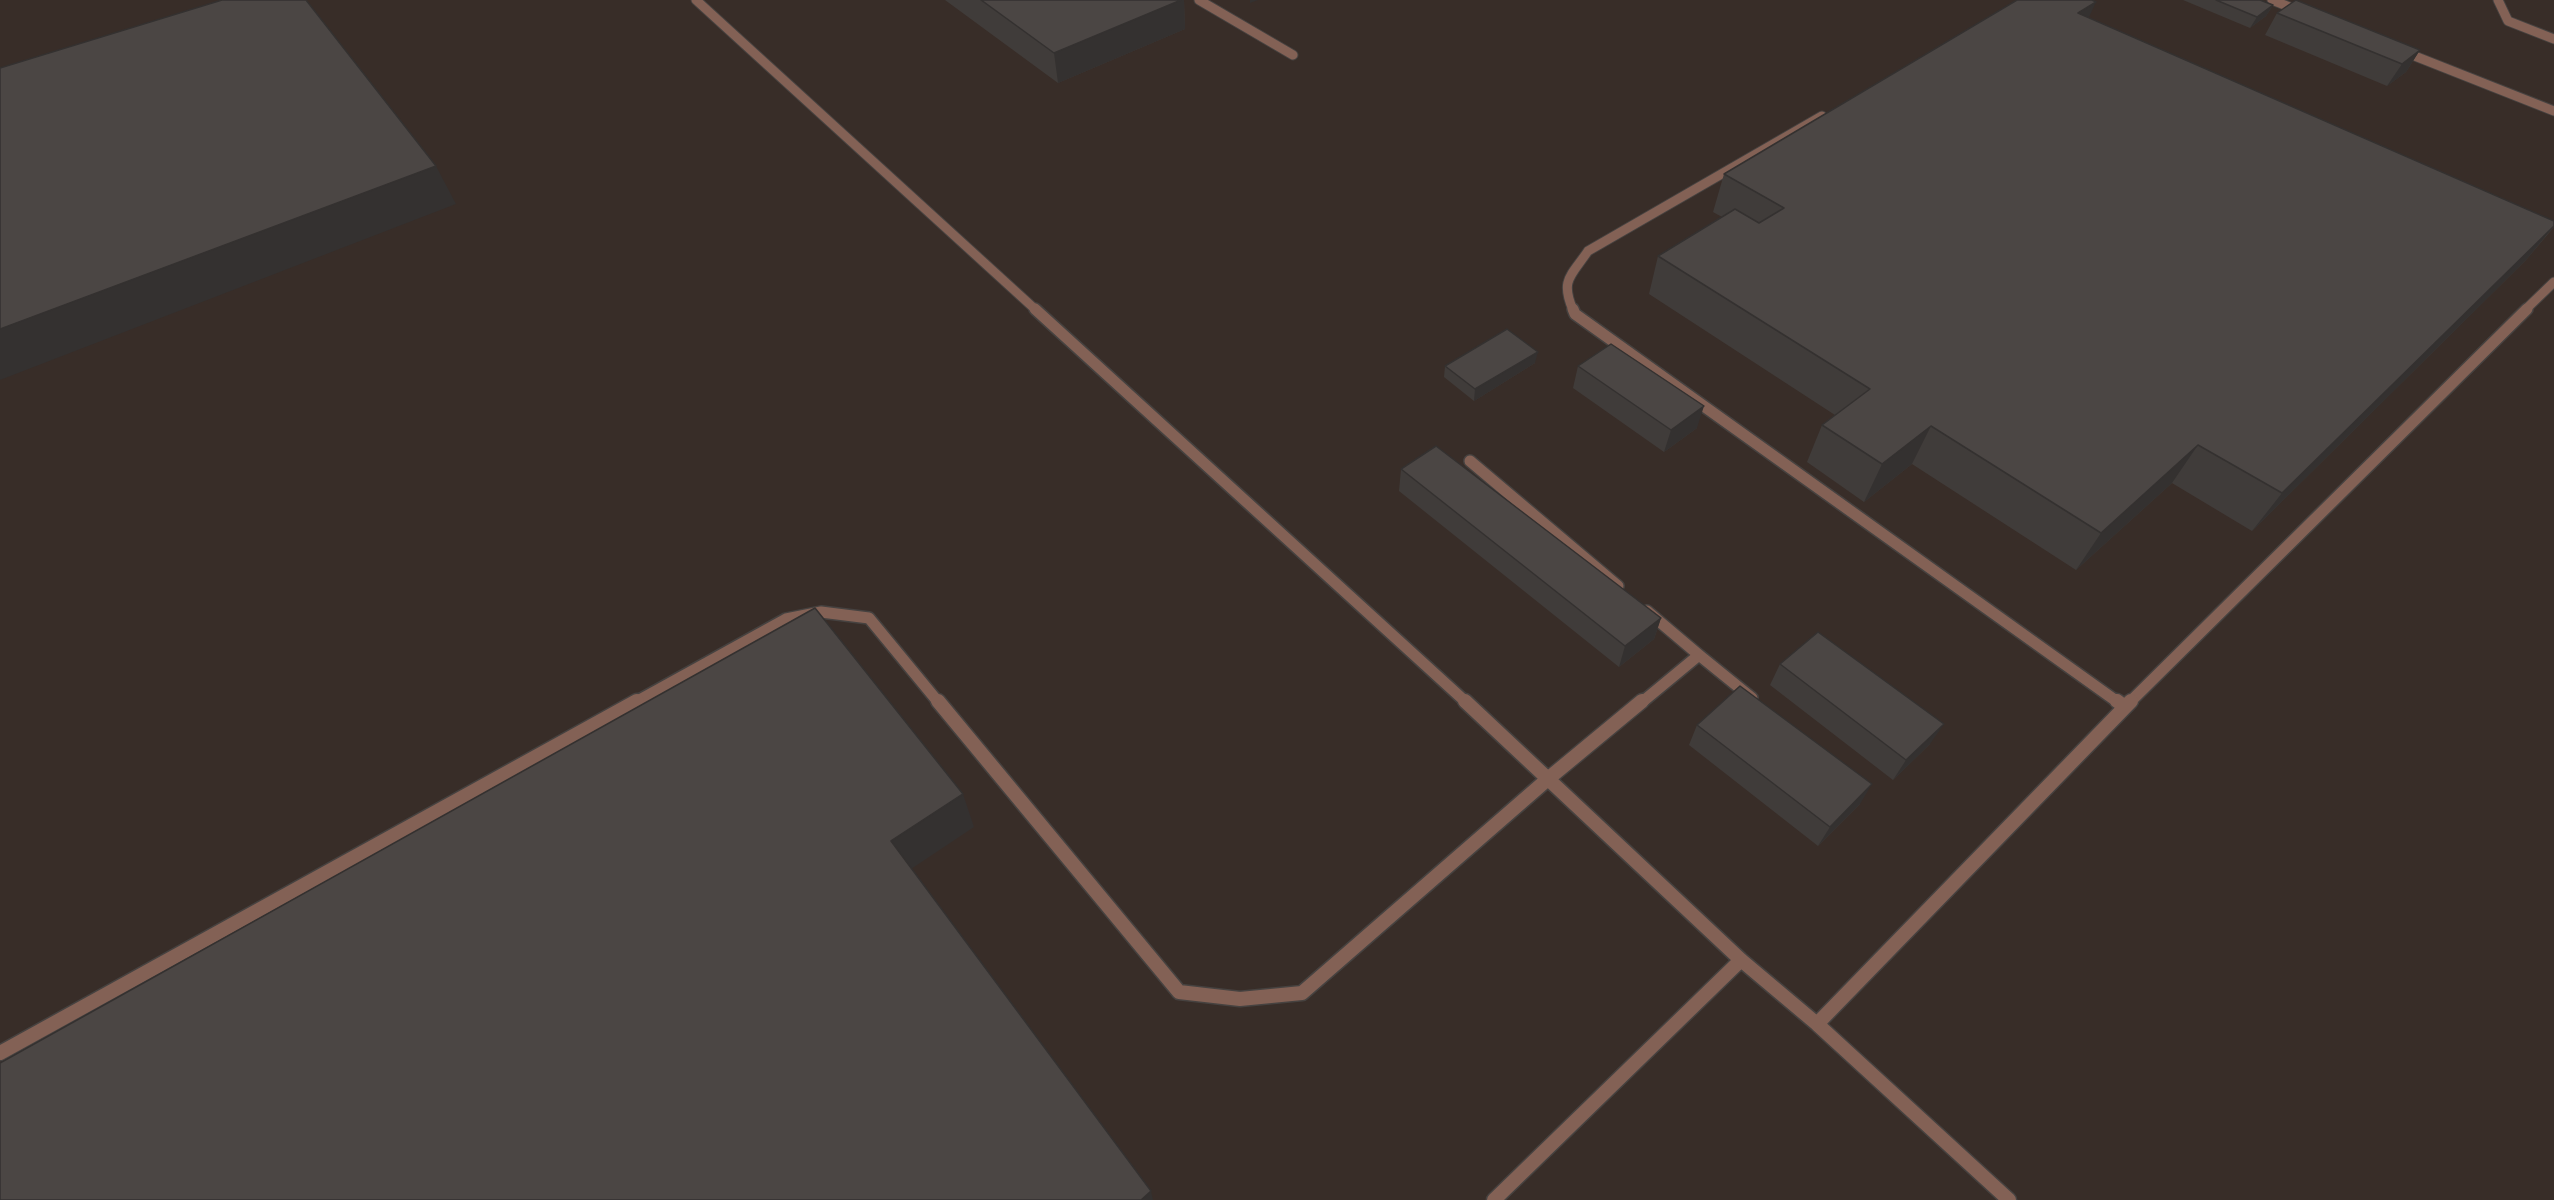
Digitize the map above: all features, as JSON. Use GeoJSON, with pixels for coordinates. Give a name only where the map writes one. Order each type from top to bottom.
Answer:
{"type":"FeatureCollection","features":[{"type":"Feature","properties":{"kind":"lane"},"geometry":{"type":"LineString","coordinates":[[696,0],[1549,778],[1741,960],[1817,1024],[2009,1200]]}},
{"type":"Feature","properties":{"kind":"lane"},"geometry":{"type":"LineString","coordinates":[[1199,0],[1293,55]]}},
{"type":"Feature","properties":{"kind":"lane"},"geometry":{"type":"LineString","coordinates":[[2272,0],[2315,17]]}},
{"type":"Feature","properties":{"kind":"lane"},"geometry":{"type":"LineString","coordinates":[[2499,0],[2508,21],[2554,39]]}},
{"type":"Feature","properties":{"kind":"lane"},"geometry":{"type":"LineString","coordinates":[[2391,47],[2554,111]]}},
{"type":"Feature","properties":{"kind":"lane"},"geometry":{"type":"LineString","coordinates":[[1826,113],[1588,251],[1566,283],[1575,314],[2125,707]]}},
{"type":"Feature","properties":{"kind":"lane"},"geometry":{"type":"LineString","coordinates":[[1817,1024],[2125,707],[2554,282]]}},
{"type":"Feature","properties":{"kind":"lane"},"geometry":{"type":"LineString","coordinates":[[1470,460],[1763,707]]}},
{"type":"Feature","properties":{"kind":"lane"},"geometry":{"type":"LineString","coordinates":[[0,1053],[786,619],[821,612],[869,618],[1179,992],[1220,999],[1262,1000],[1302,993],[1549,778],[1699,655]]}},
{"type":"Feature","properties":{"kind":"lane"},"geometry":{"type":"LineString","coordinates":[[1497,1199],[1741,960]]}},
{"type":"Feature","properties":{"kind":"shaded area"},"geometry":{"type":"Polygon","coordinates":[[[0,0],[2554,0],[2554,1200],[0,1200],[0,0]]]}},
{"type":"Feature","properties":{"kind":"building"},"geometry":{"type":"Polygon","coordinates":[[[222,0],[306,0],[436,166],[0,329],[0,68],[222,0]]]}},
{"type":"Feature","properties":{"kind":"building"},"geometry":{"type":"Polygon","coordinates":[[[981,0],[1181,0],[1054,53],[981,0]]]}},
{"type":"Feature","properties":{"kind":"building"},"geometry":{"type":"Polygon","coordinates":[[[2017,0],[2092,0],[2096,2],[2078,13],[2554,221],[2554,226],[2282,493],[2198,445],[2101,533],[1931,426],[1882,464],[1822,425],[1870,389],[1658,256],[1735,209],[1759,223],[1784,208],[1724,174],[2017,0]]]}},
{"type":"Feature","properties":{"kind":"building"},"geometry":{"type":"Polygon","coordinates":[[[2216,0],[2260,0],[2273,5],[2257,17],[2216,0]]]}},
{"type":"Feature","properties":{"kind":"building"},"geometry":{"type":"Polygon","coordinates":[[[2296,0],[2420,50],[2402,64],[2277,13],[2296,0]]]}},
{"type":"Feature","properties":{"kind":"building"},"geometry":{"type":"Polygon","coordinates":[[[1507,329],[1538,352],[1475,389],[1445,366],[1507,329]]]}},
{"type":"Feature","properties":{"kind":"building"},"geometry":{"type":"Polygon","coordinates":[[[1611,344],[1704,406],[1671,430],[1578,366],[1611,344]]]}},
{"type":"Feature","properties":{"kind":"building"},"geometry":{"type":"Polygon","coordinates":[[[1436,446],[1661,618],[1625,646],[1401,469],[1436,446]]]}},
{"type":"Feature","properties":{"kind":"building"},"geometry":{"type":"Polygon","coordinates":[[[815,608],[963,794],[891,841],[1151,1191],[1141,1200],[0,1200],[0,1063],[815,608]]]}},
{"type":"Feature","properties":{"kind":"building"},"geometry":{"type":"Polygon","coordinates":[[[1818,632],[1944,724],[1906,760],[1780,664],[1818,632]]]}},
{"type":"Feature","properties":{"kind":"building"},"geometry":{"type":"Polygon","coordinates":[[[1740,686],[1872,784],[1830,827],[1697,725],[1740,686]]]}}]}
